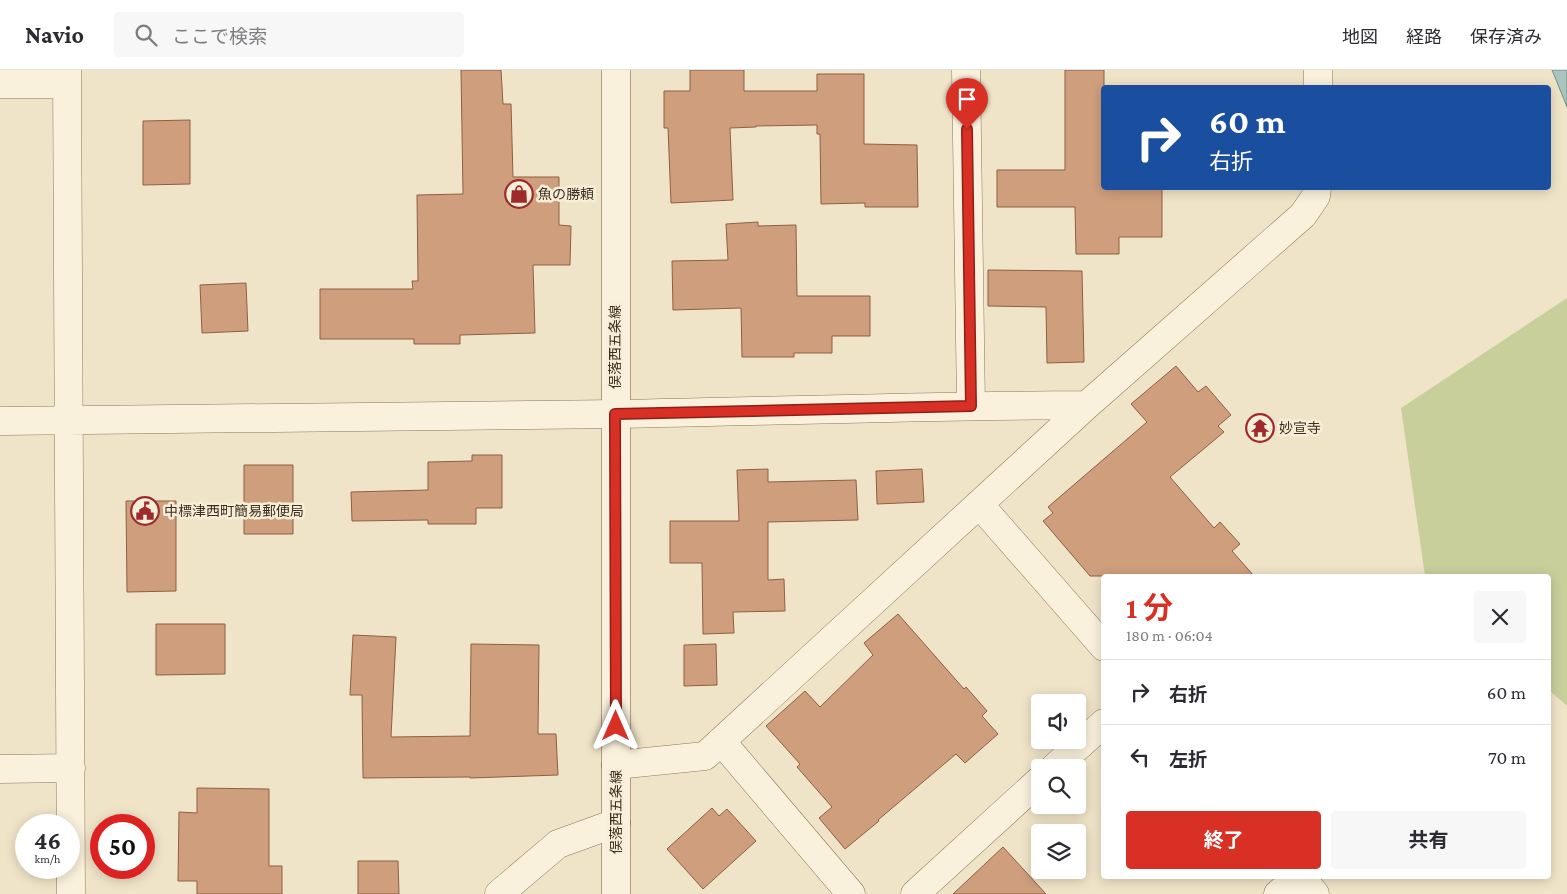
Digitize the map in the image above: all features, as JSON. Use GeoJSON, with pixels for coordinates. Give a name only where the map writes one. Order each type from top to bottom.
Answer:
{"type":"FeatureCollection","features":[{"type":"Feature","properties":{"kind":"street","name":"俣落西五条線"},"geometry":{"type":"LineString","coordinates":[[616,70],[616,894]]}},
{"type":"Feature","properties":{"kind":"street"},"geometry":{"type":"LineString","coordinates":[[966,70],[971,406]]}},
{"type":"Feature","properties":{"kind":"street"},"geometry":{"type":"LineString","coordinates":[[1318,70],[1318,85]]}},
{"type":"Feature","properties":{"kind":"street"},"geometry":{"type":"LineString","coordinates":[[0,84],[67,77],[71,894]]}},
{"type":"Feature","properties":{"kind":"street"},"geometry":{"type":"LineString","coordinates":[[616,765],[705,756],[1087,405],[1303,215],[1316,196],[1317,190]]}},
{"type":"Feature","properties":{"kind":"street"},"geometry":{"type":"LineString","coordinates":[[0,421],[615,414],[1087,405]]}},
{"type":"Feature","properties":{"kind":"street"},"geometry":{"type":"LineString","coordinates":[[980,504],[1101,644]]}},
{"type":"Feature","properties":{"kind":"street"},"geometry":{"type":"LineString","coordinates":[[1064,759],[1101,726]]}},
{"type":"Feature","properties":{"kind":"street"},"geometry":{"type":"LineString","coordinates":[[721,741],[851,894]]}},
{"type":"Feature","properties":{"kind":"street"},"geometry":{"type":"LineString","coordinates":[[0,769],[70,768]]}},
{"type":"Feature","properties":{"kind":"street"},"geometry":{"type":"LineString","coordinates":[[915,894],[1031,788]]}},
{"type":"Feature","properties":{"kind":"street"},"geometry":{"type":"LineString","coordinates":[[499,894],[558,844],[616,823]]}},
{"type":"Feature","properties":{"kind":"street"},"geometry":{"type":"LineString","coordinates":[[1278,894],[1296,879]]}},
{"type":"Feature","properties":{"kind":"street"},"geometry":{"type":"LineString","coordinates":[[1302,879],[1315,894]]}},
{"type":"Feature","properties":{"kind":"green space"},"geometry":{"type":"Polygon","coordinates":[[[1567,298],[1567,706],[1551,692],[1551,574],[1425,574],[1401,408],[1567,298]]]}},
{"type":"Feature","properties":{"kind":"water"},"geometry":{"type":"Polygon","coordinates":[[[1552,70],[1567,70],[1567,107],[1552,70]]]}},
{"type":"Feature","properties":{"kind":"building"},"geometry":{"type":"Polygon","coordinates":[[[461,70],[501,70],[503,104],[511,104],[513,177],[559,177],[559,225],[571,226],[570,265],[533,265],[535,333],[460,335],[460,344],[414,344],[414,339],[320,339],[320,289],[413,289],[412,281],[418,281],[417,195],[463,194],[461,70]]]}},
{"type":"Feature","properties":{"kind":"building"},"geometry":{"type":"Polygon","coordinates":[[[690,70],[744,70],[744,91],[817,91],[817,74],[864,74],[864,144],[917,145],[918,207],[865,207],[865,203],[821,204],[820,134],[817,134],[817,125],[730,128],[733,200],[671,203],[668,128],[664,128],[664,91],[690,91],[690,70]]]}},
{"type":"Feature","properties":{"kind":"building"},"geometry":{"type":"Polygon","coordinates":[[[1065,70],[1104,70],[1104,85],[1101,85],[1101,190],[1162,190],[1162,237],[1119,237],[1119,254],[1076,254],[1075,207],[997,207],[997,170],[1065,170],[1065,70]]]}},
{"type":"Feature","properties":{"kind":"building"},"geometry":{"type":"Polygon","coordinates":[[[190,120],[190,184],[143,185],[143,121],[190,120]]]}},
{"type":"Feature","properties":{"kind":"building"},"geometry":{"type":"Polygon","coordinates":[[[758,222],[758,226],[796,225],[797,296],[870,296],[870,336],[832,336],[832,353],[794,353],[794,357],[742,357],[741,308],[673,310],[672,261],[728,260],[726,224],[758,222]]]}},
{"type":"Feature","properties":{"kind":"building"},"geometry":{"type":"Polygon","coordinates":[[[988,270],[1082,271],[1084,362],[1047,363],[1046,307],[988,306],[988,270]]]}},
{"type":"Feature","properties":{"kind":"building"},"geometry":{"type":"Polygon","coordinates":[[[246,283],[248,331],[202,333],[200,285],[246,283]]]}},
{"type":"Feature","properties":{"kind":"building"},"geometry":{"type":"Polygon","coordinates":[[[1176,366],[1198,392],[1206,386],[1231,415],[1218,426],[1224,432],[1170,477],[1214,528],[1220,522],[1240,544],[1232,551],[1252,574],[1101,574],[1101,576],[1090,576],[1043,521],[1053,513],[1048,507],[1147,422],[1131,404],[1176,366]]]}},
{"type":"Feature","properties":{"kind":"building"},"geometry":{"type":"Polygon","coordinates":[[[472,455],[502,455],[502,508],[476,508],[476,524],[428,524],[428,520],[352,521],[351,492],[428,490],[428,462],[472,461],[472,455]]]}},
{"type":"Feature","properties":{"kind":"building"},"geometry":{"type":"Polygon","coordinates":[[[244,465],[293,465],[293,534],[244,534],[244,465]]]}},
{"type":"Feature","properties":{"kind":"building"},"geometry":{"type":"Polygon","coordinates":[[[768,469],[768,482],[856,480],[858,520],[768,522],[768,580],[784,579],[785,611],[733,612],[734,633],[703,634],[702,563],[670,563],[670,521],[739,521],[737,470],[768,469]]]}},
{"type":"Feature","properties":{"kind":"building"},"geometry":{"type":"Polygon","coordinates":[[[922,469],[924,502],[877,504],[876,471],[922,469]]]}},
{"type":"Feature","properties":{"kind":"building"},"geometry":{"type":"Polygon","coordinates":[[[126,501],[176,501],[176,591],[127,592],[126,501]]]}},
{"type":"Feature","properties":{"kind":"building"},"geometry":{"type":"Polygon","coordinates":[[[898,614],[964,689],[966,687],[987,711],[982,716],[998,734],[965,763],[956,754],[845,849],[819,818],[832,807],[797,767],[800,764],[766,726],[805,691],[820,707],[873,655],[864,643],[898,614]]]}},
{"type":"Feature","properties":{"kind":"building"},"geometry":{"type":"Polygon","coordinates":[[[156,624],[225,624],[225,674],[156,675],[156,624]]]}},
{"type":"Feature","properties":{"kind":"building"},"geometry":{"type":"Polygon","coordinates":[[[353,635],[396,637],[391,737],[470,736],[471,644],[539,645],[538,734],[556,734],[558,775],[470,778],[363,778],[362,695],[350,695],[353,635]]]}},
{"type":"Feature","properties":{"kind":"building"},"geometry":{"type":"Polygon","coordinates":[[[716,644],[717,685],[684,686],[684,645],[716,644]]]}},
{"type":"Feature","properties":{"kind":"building"},"geometry":{"type":"Polygon","coordinates":[[[197,788],[269,789],[269,866],[282,866],[282,894],[197,894],[197,881],[178,881],[179,812],[197,813],[197,788]]]}},
{"type":"Feature","properties":{"kind":"building"},"geometry":{"type":"Polygon","coordinates":[[[712,808],[719,816],[727,809],[756,841],[703,889],[667,849],[712,808]]]}},
{"type":"Feature","properties":{"kind":"building"},"geometry":{"type":"Polygon","coordinates":[[[1003,847],[1046,894],[953,894],[1003,847]]]}},
{"type":"Feature","properties":{"kind":"building"},"geometry":{"type":"Polygon","coordinates":[[[358,861],[398,861],[399,894],[358,894],[358,861]]]}},
{"type":"Feature","properties":{"kind":"place","name":"魚の勝頼"},"geometry":{"type":"Point","coordinates":[519,194]}},
{"type":"Feature","properties":{"kind":"place","name":"妙宣寺"},"geometry":{"type":"Point","coordinates":[1260,428]}},
{"type":"Feature","properties":{"kind":"place","name":"中標津西町簡易郵便局"},"geometry":{"type":"Point","coordinates":[145,511]}},
{"type":"Feature","properties":{"kind":"route"},"geometry":{"type":"LineString","coordinates":[[616,726],[615,414],[971,406],[967,129]]}}]}
